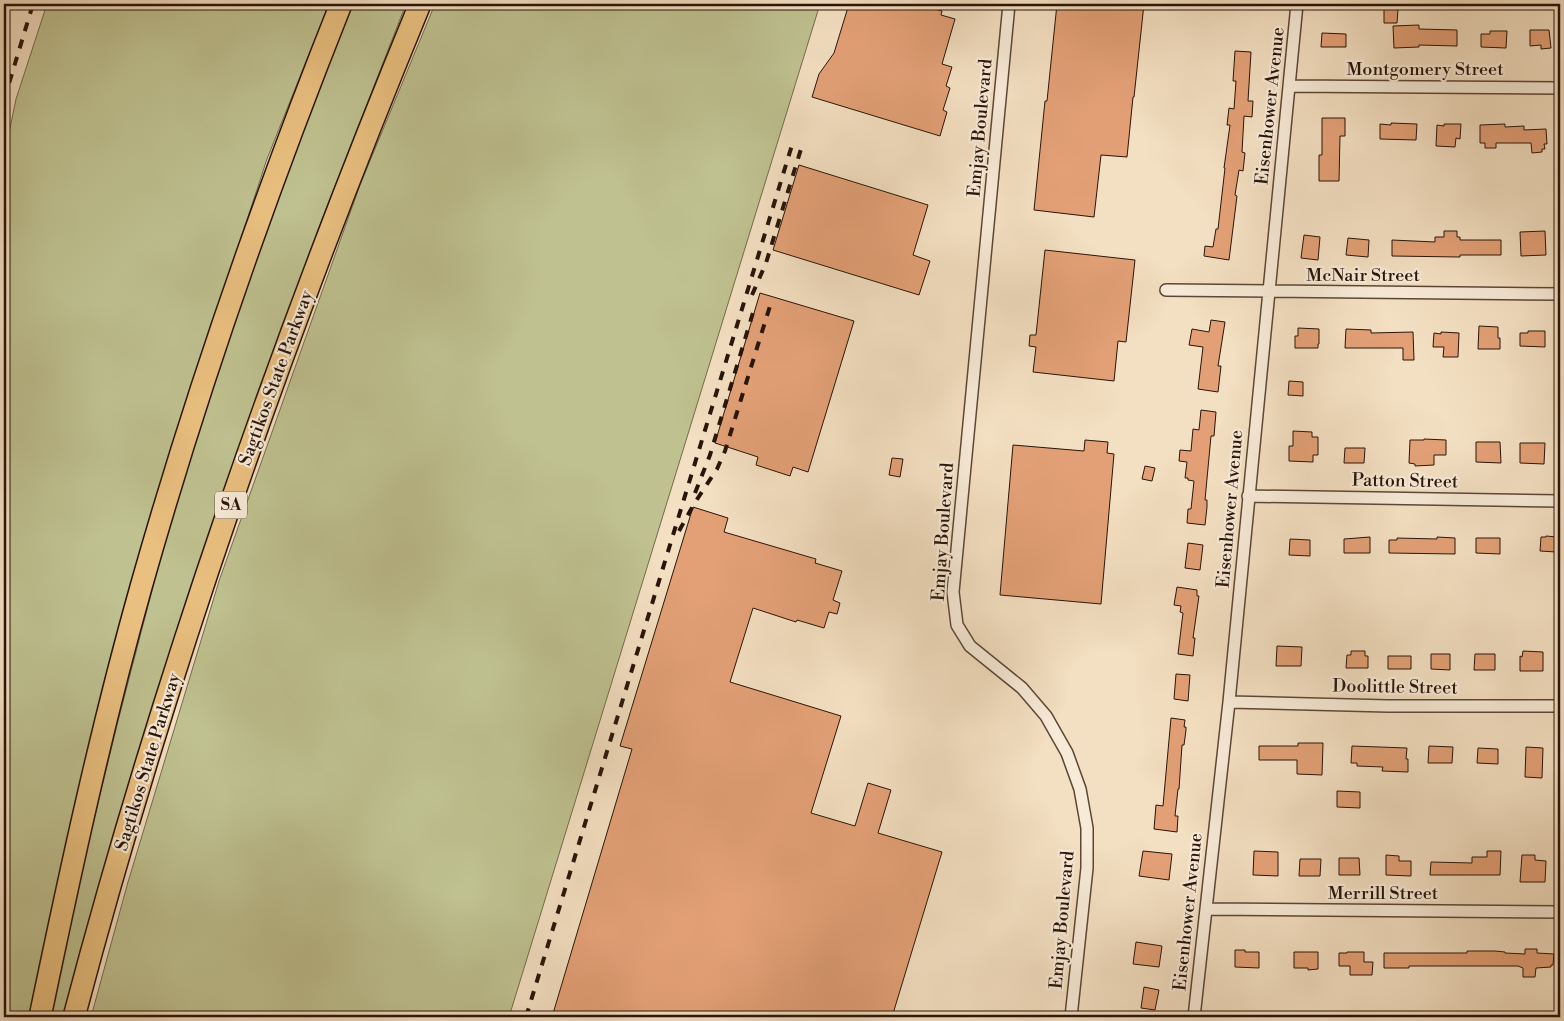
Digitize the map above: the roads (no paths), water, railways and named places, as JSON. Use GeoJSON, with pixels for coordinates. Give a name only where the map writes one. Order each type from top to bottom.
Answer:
{"type":"FeatureCollection","features":[{"type":"Feature","properties":{"kind":"highway"},"geometry":{"type":"LineString","coordinates":[[40,1017],[106,719],[140,590],[238,278],[310,82],[341,4]]}},
{"type":"Feature","properties":{"kind":"highway","name":"Sagtikos State Parkway"},"geometry":{"type":"LineString","coordinates":[[74,1017],[171,686],[235,492],[299,310],[378,105],[420,4]]}},
{"type":"Feature","properties":{"kind":"street","name":"Emjay Boulevard"},"geometry":{"type":"LineString","coordinates":[[1009,4],[953,592],[957,625],[970,646],[1022,688],[1046,716],[1067,753],[1080,789],[1087,828],[1087,868],[1071,1017]]}},
{"type":"Feature","properties":{"kind":"street","name":"Eisenhower Avenue"},"geometry":{"type":"LineString","coordinates":[[1194,1017],[1229,702],[1297,4]]}},
{"type":"Feature","properties":{"kind":"street","name":"Montgomery Street"},"geometry":{"type":"LineString","coordinates":[[1289,86],[1560,88]]}},
{"type":"Feature","properties":{"kind":"street","name":"McNair Street"},"geometry":{"type":"LineString","coordinates":[[1166,290],[1560,294]]}},
{"type":"Feature","properties":{"kind":"street","name":"Patton Street"},"geometry":{"type":"LineString","coordinates":[[1248,496],[1560,501]]}},
{"type":"Feature","properties":{"kind":"street","name":"Doolittle Street"},"geometry":{"type":"LineString","coordinates":[[1229,702],[1388,706],[1560,706]]}},
{"type":"Feature","properties":{"kind":"street","name":"Merrill Street"},"geometry":{"type":"LineString","coordinates":[[1206,909],[1560,912]]}},
{"type":"Feature","properties":{"kind":"railway"},"geometry":{"type":"LineString","coordinates":[[4,100],[33,4]]}},
{"type":"Feature","properties":{"kind":"railway"},"geometry":{"type":"LineString","coordinates":[[526,1017],[792,145]]}},
{"type":"Feature","properties":{"kind":"railway"},"geometry":{"type":"LineString","coordinates":[[752,295],[766,263],[801,149]]}},
{"type":"Feature","properties":{"kind":"railway"},"geometry":{"type":"LineString","coordinates":[[695,493],[710,455],[755,306]]}},
{"type":"Feature","properties":{"kind":"railway"},"geometry":{"type":"LineString","coordinates":[[679,531],[717,469],[725,451],[770,306]]}}]}
